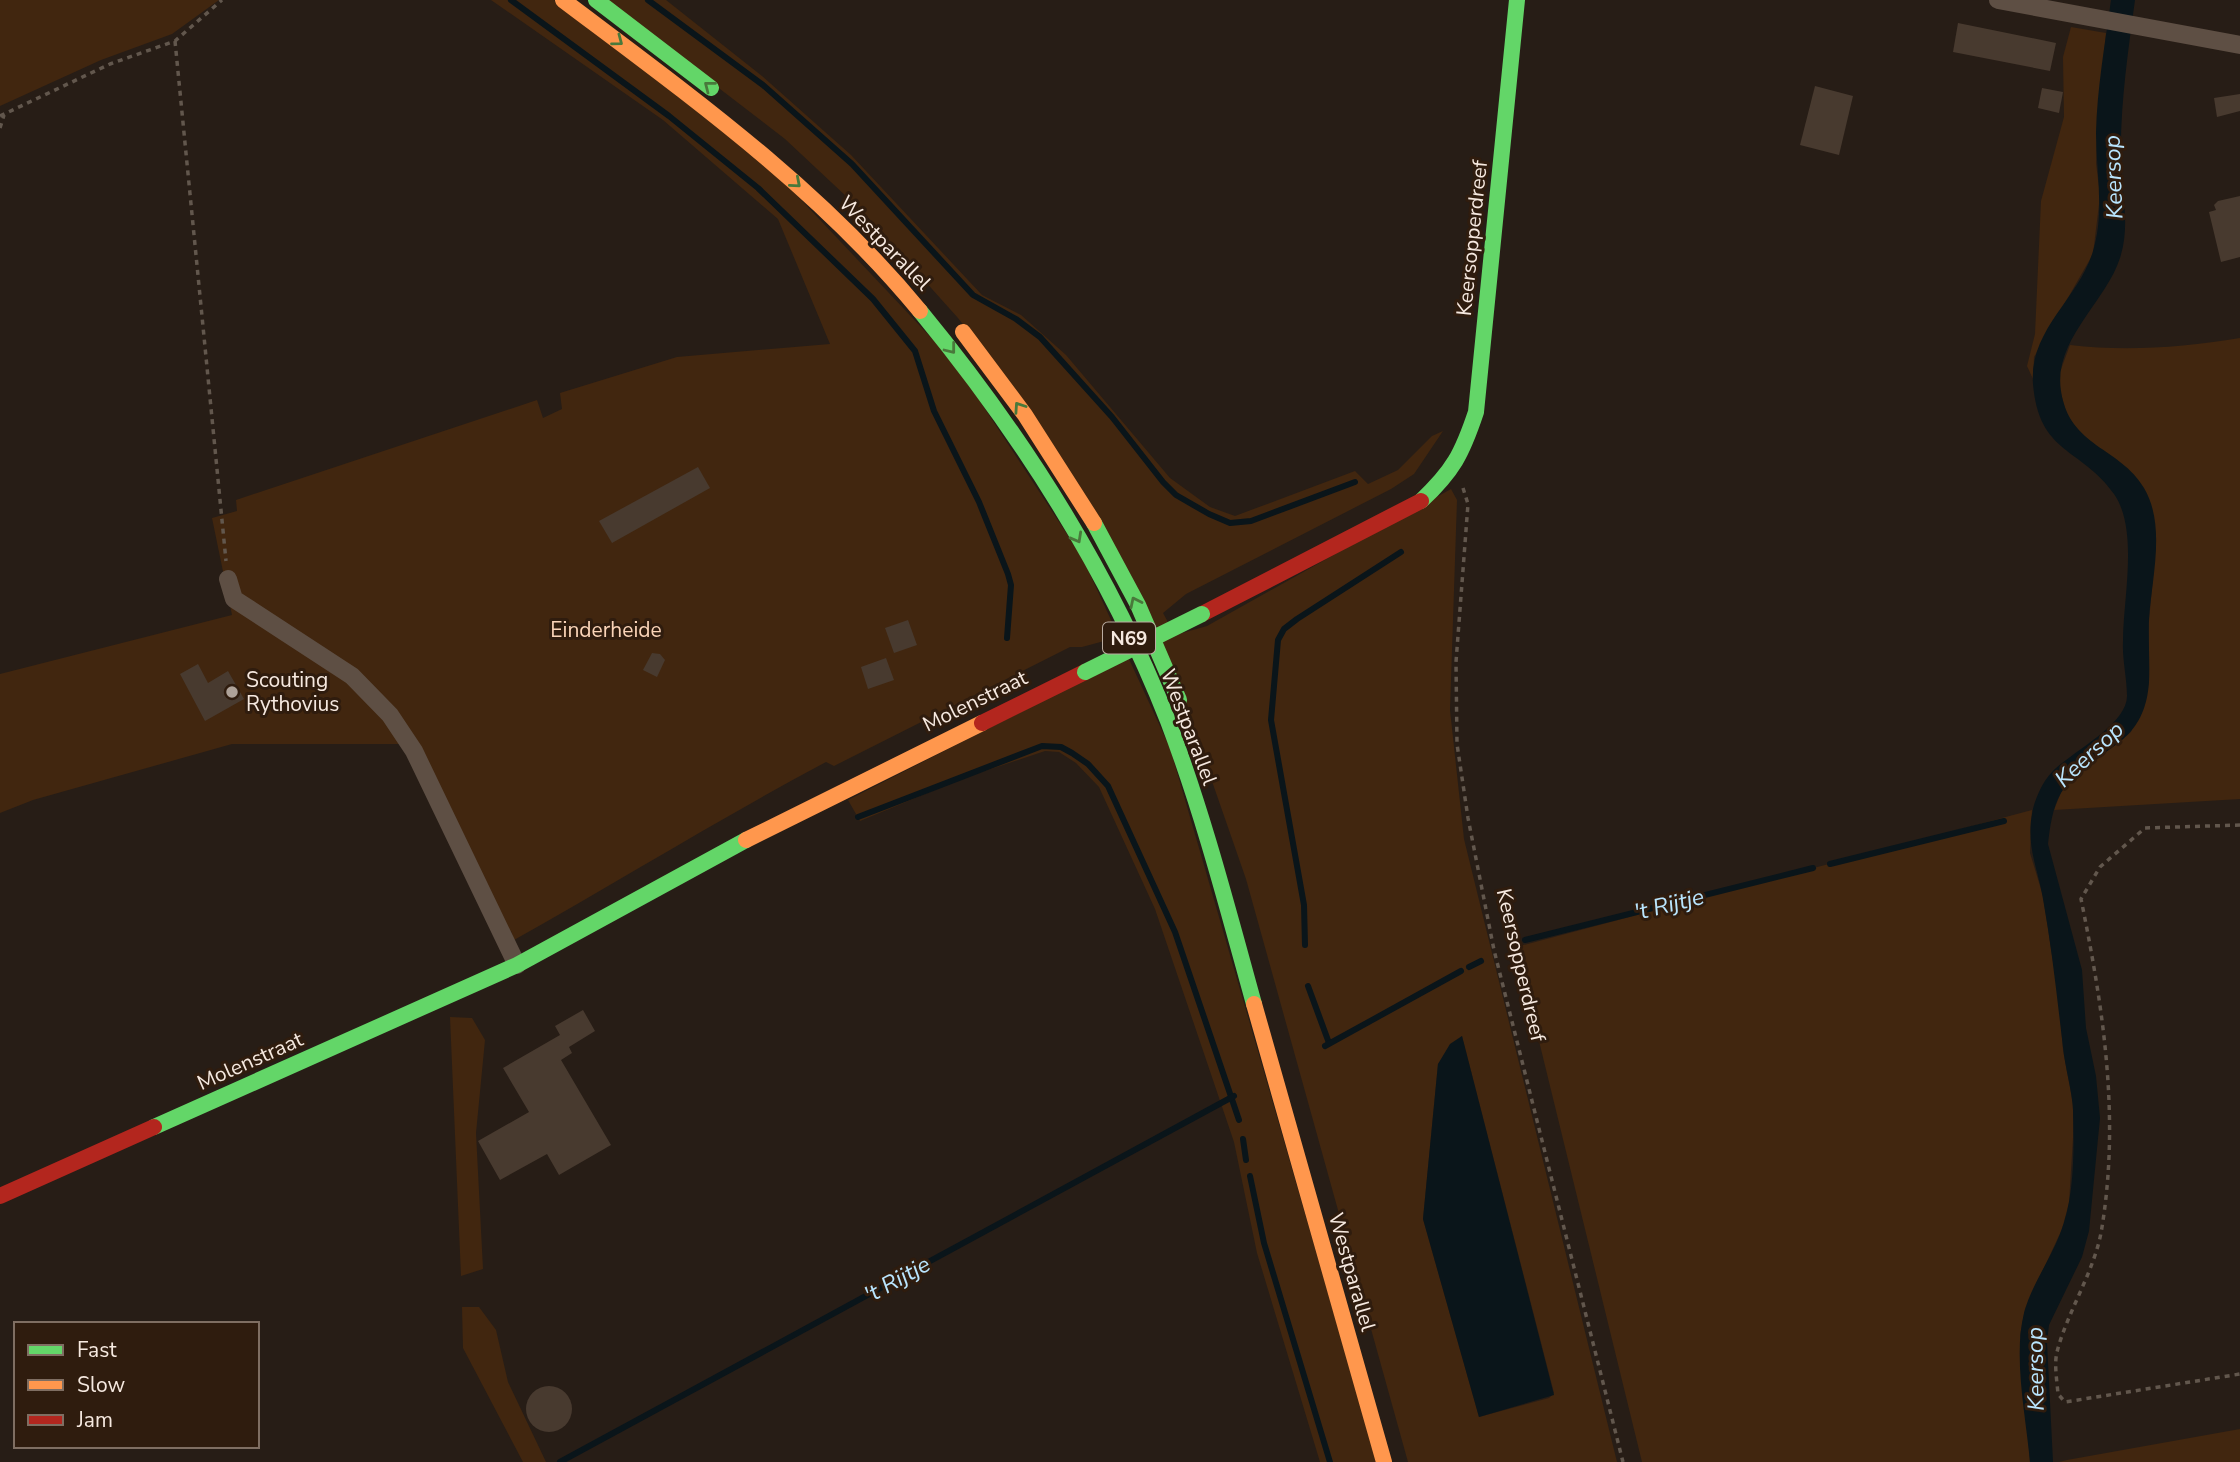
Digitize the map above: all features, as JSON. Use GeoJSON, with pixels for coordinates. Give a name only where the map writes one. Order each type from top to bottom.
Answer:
{"type":"FeatureCollection","features":[{"type":"Feature","properties":{"kind":"main road","name":"Westparallel"},"geometry":{"type":"LineString","coordinates":[[563,0],[718,116],[807,192],[866,251],[953,351],[1050,489],[1132,642],[1176,746],[1213,857],[1384,1462]]}},
{"type":"Feature","properties":{"kind":"main road"},"geometry":{"type":"LineString","coordinates":[[596,0],[721,96]]}},
{"type":"Feature","properties":{"kind":"main road","name":"Keersopperdreef"},"geometry":{"type":"LineString","coordinates":[[1449,475],[1468,437],[1476,412],[1517,0]]}},
{"type":"Feature","properties":{"kind":"main road","name":"Westparallel"},"geometry":{"type":"LineString","coordinates":[[953,320],[1010,394],[1062,471],[1126,583],[1187,722]]}},
{"type":"Feature","properties":{"kind":"main road","name":"Molenstraat"},"geometry":{"type":"LineString","coordinates":[[0,1196],[517,965],[639,894],[800,811],[1415,507],[1449,475]]}},
{"type":"Feature","properties":{"kind":"street"},"geometry":{"type":"LineString","coordinates":[[1998,0],[2240,45]]}},
{"type":"Feature","properties":{"kind":"street"},"geometry":{"type":"LineString","coordinates":[[228,579],[234,599],[352,676],[390,715],[414,751],[517,965]]}},
{"type":"Feature","properties":{"kind":"path"},"geometry":{"type":"LineString","coordinates":[[0,128],[2,115],[110,64],[175,41],[222,0]]}},
{"type":"Feature","properties":{"kind":"path"},"geometry":{"type":"LineString","coordinates":[[175,41],[228,579]]}},
{"type":"Feature","properties":{"kind":"path","name":"Keersopperdreef"},"geometry":{"type":"LineString","coordinates":[[1449,475],[1463,488],[1468,504],[1456,663],[1457,744],[1468,818],[1494,950],[1623,1462]]}},
{"type":"Feature","properties":{"kind":"path"},"geometry":{"type":"LineString","coordinates":[[2240,825],[2144,828],[2100,867],[2081,899],[2097,978],[2109,1075],[2109,1145],[2102,1229],[2056,1353],[2058,1394],[2065,1402],[2240,1374]]}},
{"type":"Feature","properties":{"kind":"green space"},"geometry":{"type":"Polygon","coordinates":[[[0,0],[219,0],[172,34],[101,60],[0,106],[0,0]]]}},
{"type":"Feature","properties":{"kind":"green space","name":"Einderheide"},"geometry":{"type":"Polygon","coordinates":[[[491,0],[554,0],[772,169],[955,363],[1082,557],[1170,748],[1377,1462],[1320,1462],[1257,1253],[1234,1142],[1155,909],[1099,787],[1076,763],[1059,752],[1045,751],[964,778],[860,821],[848,800],[1119,662],[1108,640],[1082,647],[1070,647],[834,766],[826,762],[514,940],[511,931],[502,936],[414,744],[232,744],[33,800],[0,813],[0,674],[232,615],[212,518],[237,511],[236,500],[537,400],[543,418],[562,409],[560,393],[677,357],[830,344],[778,219],[663,120],[491,0]]]}},
{"type":"Feature","properties":{"kind":"green space"},"geometry":{"type":"Polygon","coordinates":[[[604,0],[666,0],[762,76],[851,155],[982,295],[1021,315],[1066,355],[1170,478],[1210,507],[1235,516],[1355,471],[1368,484],[1398,470],[1432,436],[1443,431],[1414,474],[1391,489],[1186,594],[1163,613],[1175,635],[1207,626],[1451,489],[1457,500],[1450,710],[1464,839],[1617,1462],[1408,1462],[1246,879],[1182,695],[1008,383],[958,318],[863,212],[785,139],[604,0]],[[1462,1036],[1438,1064],[1423,1219],[1479,1417],[1549,1398],[1554,1393],[1462,1036]]]}},
{"type":"Feature","properties":{"kind":"green space"},"geometry":{"type":"Polygon","coordinates":[[[2071,27],[2106,33],[2097,124],[2096,163],[2100,196],[2093,254],[2034,357],[2033,379],[2027,366],[2035,334],[2041,201],[2064,117],[2063,57],[2071,27]]]}},
{"type":"Feature","properties":{"kind":"green space"},"geometry":{"type":"Polygon","coordinates":[[[2240,338],[2240,799],[2054,810],[2061,792],[2074,778],[2131,732],[2149,683],[2149,621],[2156,544],[2101,451],[2080,433],[2067,415],[2060,390],[2060,372],[2070,345],[2155,348],[2240,338]]]}},
{"type":"Feature","properties":{"kind":"green space"},"geometry":{"type":"Polygon","coordinates":[[[2032,810],[2030,853],[2043,896],[2059,1001],[2063,1050],[2073,1104],[2073,1138],[2069,1203],[2062,1229],[2025,1309],[2020,1335],[2030,1462],[1642,1462],[1516,947],[2032,810]]]}},
{"type":"Feature","properties":{"kind":"green space"},"geometry":{"type":"Polygon","coordinates":[[[450,1017],[472,1018],[485,1040],[476,1133],[483,1269],[461,1276],[450,1017]]]}},
{"type":"Feature","properties":{"kind":"green space"},"geometry":{"type":"Polygon","coordinates":[[[462,1307],[479,1307],[496,1330],[508,1382],[546,1462],[523,1462],[463,1348],[462,1307]]]}},
{"type":"Feature","properties":{"kind":"green space"},"geometry":{"type":"Polygon","coordinates":[[[2240,1429],[2240,1462],[2059,1462],[2067,1460],[2240,1429]]]}},
{"type":"Feature","properties":{"kind":"water","name":"Keersop"},"geometry":{"type":"Polygon","coordinates":[[[2111,0],[2135,0],[2121,138],[2125,233],[2120,258],[2113,274],[2072,338],[2065,355],[2061,391],[2066,410],[2074,424],[2134,474],[2151,503],[2156,552],[2149,618],[2149,682],[2145,706],[2137,723],[2113,747],[2085,766],[2061,793],[2053,812],[2048,844],[2082,970],[2086,1028],[2096,1076],[2100,1118],[2089,1231],[2082,1257],[2049,1325],[2047,1342],[2053,1462],[2030,1462],[2020,1368],[2021,1330],[2027,1303],[2065,1220],[2073,1173],[2074,1141],[2071,1094],[2046,917],[2030,837],[2031,826],[2033,809],[2048,776],[2108,728],[2125,707],[2127,696],[2123,641],[2128,565],[2126,526],[2122,509],[2101,479],[2063,448],[2044,425],[2033,384],[2034,364],[2047,330],[2086,268],[2097,236],[2097,116],[2111,0]]]}},
{"type":"Feature","properties":{"kind":"water"},"geometry":{"type":"Polygon","coordinates":[[[1462,1036],[1554,1395],[1479,1417],[1423,1219],[1438,1064],[1450,1044],[1462,1036]]]}},
{"type":"Feature","properties":{"kind":"building"},"geometry":{"type":"Polygon","coordinates":[[[1958,23],[2056,43],[2050,71],[1953,52],[1958,23]]]}},
{"type":"Feature","properties":{"kind":"building"},"geometry":{"type":"Polygon","coordinates":[[[1815,86],[1853,96],[1839,155],[1800,145],[1815,86]]]}},
{"type":"Feature","properties":{"kind":"building"},"geometry":{"type":"Polygon","coordinates":[[[2042,88],[2063,92],[2059,113],[2038,108],[2042,88]]]}},
{"type":"Feature","properties":{"kind":"building"},"geometry":{"type":"Polygon","coordinates":[[[2240,94],[2240,111],[2217,117],[2214,98],[2240,94]]]}},
{"type":"Feature","properties":{"kind":"building"},"geometry":{"type":"Polygon","coordinates":[[[2240,196],[2240,257],[2221,262],[2209,212],[2216,210],[2214,205],[2218,201],[2240,196]]]}},
{"type":"Feature","properties":{"kind":"building"},"geometry":{"type":"Polygon","coordinates":[[[698,467],[710,488],[612,543],[599,521],[698,467]]]}},
{"type":"Feature","properties":{"kind":"building"},"geometry":{"type":"Polygon","coordinates":[[[908,620],[917,645],[894,653],[885,628],[908,620]]]}},
{"type":"Feature","properties":{"kind":"building"},"geometry":{"type":"Polygon","coordinates":[[[652,653],[660,654],[665,660],[657,677],[643,670],[652,653]]]}},
{"type":"Feature","properties":{"kind":"building"},"geometry":{"type":"Polygon","coordinates":[[[886,658],[894,680],[868,689],[861,667],[886,658]]]}},
{"type":"Feature","properties":{"kind":"building"},"geometry":{"type":"Polygon","coordinates":[[[198,664],[208,683],[228,671],[244,699],[205,721],[180,674],[198,664]]]}},
{"type":"Feature","properties":{"kind":"building"},"geometry":{"type":"Polygon","coordinates":[[[583,1010],[595,1031],[569,1047],[572,1053],[561,1060],[611,1145],[559,1175],[547,1154],[500,1180],[478,1141],[529,1112],[503,1068],[560,1035],[555,1026],[583,1010]]]}},
{"type":"Feature","properties":{"kind":"building"},"geometry":{"type":"Polygon","coordinates":[[[549,1386],[565,1393],[572,1409],[565,1425],[549,1432],[533,1425],[526,1409],[533,1393],[549,1386]]]}},
{"type":"Feature","properties":{"kind":"waterway"},"geometry":{"type":"LineString","coordinates":[[511,0],[669,116],[758,188],[873,299],[915,351],[934,411],[979,502],[1008,574],[1011,585],[1007,638]]}},
{"type":"Feature","properties":{"kind":"waterway"},"geometry":{"type":"LineString","coordinates":[[648,0],[763,85],[852,164],[973,295],[1016,319],[1040,337],[1112,417],[1176,495],[1230,523],[1251,521],[1355,482]]}},
{"type":"Feature","properties":{"kind":"waterway"},"geometry":{"type":"LineString","coordinates":[[1305,945],[1304,905],[1271,720],[1278,640],[1284,629],[1297,619],[1401,552]]}},
{"type":"Feature","properties":{"kind":"waterway"},"geometry":{"type":"LineString","coordinates":[[858,817],[1042,746],[1061,747],[1088,764],[1108,786],[1175,932],[1239,1120]]}},
{"type":"Feature","properties":{"kind":"waterway","name":"'t Rijtje"},"geometry":{"type":"LineString","coordinates":[[1830,864],[2004,821]]}},
{"type":"Feature","properties":{"kind":"waterway","name":"'t Rijtje"},"geometry":{"type":"LineString","coordinates":[[1525,940],[1813,868]]}},
{"type":"Feature","properties":{"kind":"waterway","name":"'t Rijtje"},"geometry":{"type":"LineString","coordinates":[[1469,967],[1481,961]]}},
{"type":"Feature","properties":{"kind":"waterway","name":"'t Rijtje"},"geometry":{"type":"LineString","coordinates":[[1325,1046],[1461,971]]}},
{"type":"Feature","properties":{"kind":"waterway"},"geometry":{"type":"LineString","coordinates":[[1308,986],[1329,1043]]}},
{"type":"Feature","properties":{"kind":"waterway","name":"'t Rijtje"},"geometry":{"type":"LineString","coordinates":[[560,1462],[1234,1096]]}},
{"type":"Feature","properties":{"kind":"waterway"},"geometry":{"type":"LineString","coordinates":[[1243,1139],[1246,1160]]}},
{"type":"Feature","properties":{"kind":"waterway"},"geometry":{"type":"LineString","coordinates":[[1250,1176],[1264,1243],[1330,1462]]}},
{"type":"Feature","properties":{"kind":"traffic: fast"},"geometry":{"type":"LineString","coordinates":[[596,0],[711,88]]}},
{"type":"Feature","properties":{"kind":"traffic: fast"},"geometry":{"type":"LineString","coordinates":[[1421,501],[1455,461],[1476,412],[1517,0]]}},
{"type":"Feature","properties":{"kind":"traffic: fast"},"geometry":{"type":"LineString","coordinates":[[920,311],[958,358],[1028,456],[1060,506],[1119,611],[1145,665],[1181,756],[1254,1004]]}},
{"type":"Feature","properties":{"kind":"traffic: fast"},"geometry":{"type":"LineString","coordinates":[[1094,523],[1138,605],[1179,700]]}},
{"type":"Feature","properties":{"kind":"traffic: fast"},"geometry":{"type":"LineString","coordinates":[[1085,672],[1202,614]]}},
{"type":"Feature","properties":{"kind":"traffic: fast"},"geometry":{"type":"LineString","coordinates":[[154,1127],[517,965],[746,840]]}},
{"type":"Feature","properties":{"kind":"traffic: slow"},"geometry":{"type":"LineString","coordinates":[[563,0],[705,108],[796,184],[881,266],[920,311]]}},
{"type":"Feature","properties":{"kind":"traffic: slow"},"geometry":{"type":"LineString","coordinates":[[963,332],[1025,415],[1094,523]]}},
{"type":"Feature","properties":{"kind":"traffic: slow"},"geometry":{"type":"LineString","coordinates":[[746,840],[982,723]]}},
{"type":"Feature","properties":{"kind":"traffic: slow"},"geometry":{"type":"LineString","coordinates":[[1254,1004],[1384,1462]]}},
{"type":"Feature","properties":{"kind":"traffic: jam"},"geometry":{"type":"LineString","coordinates":[[1202,614],[1421,501]]}},
{"type":"Feature","properties":{"kind":"traffic: jam"},"geometry":{"type":"LineString","coordinates":[[982,723],[1085,672]]}},
{"type":"Feature","properties":{"kind":"traffic: jam"},"geometry":{"type":"LineString","coordinates":[[0,1196],[154,1127]]}},
{"type":"Feature","properties":{"kind":"place","name":"Scouting Rythovius"},"geometry":{"type":"Point","coordinates":[232,692]}}]}
